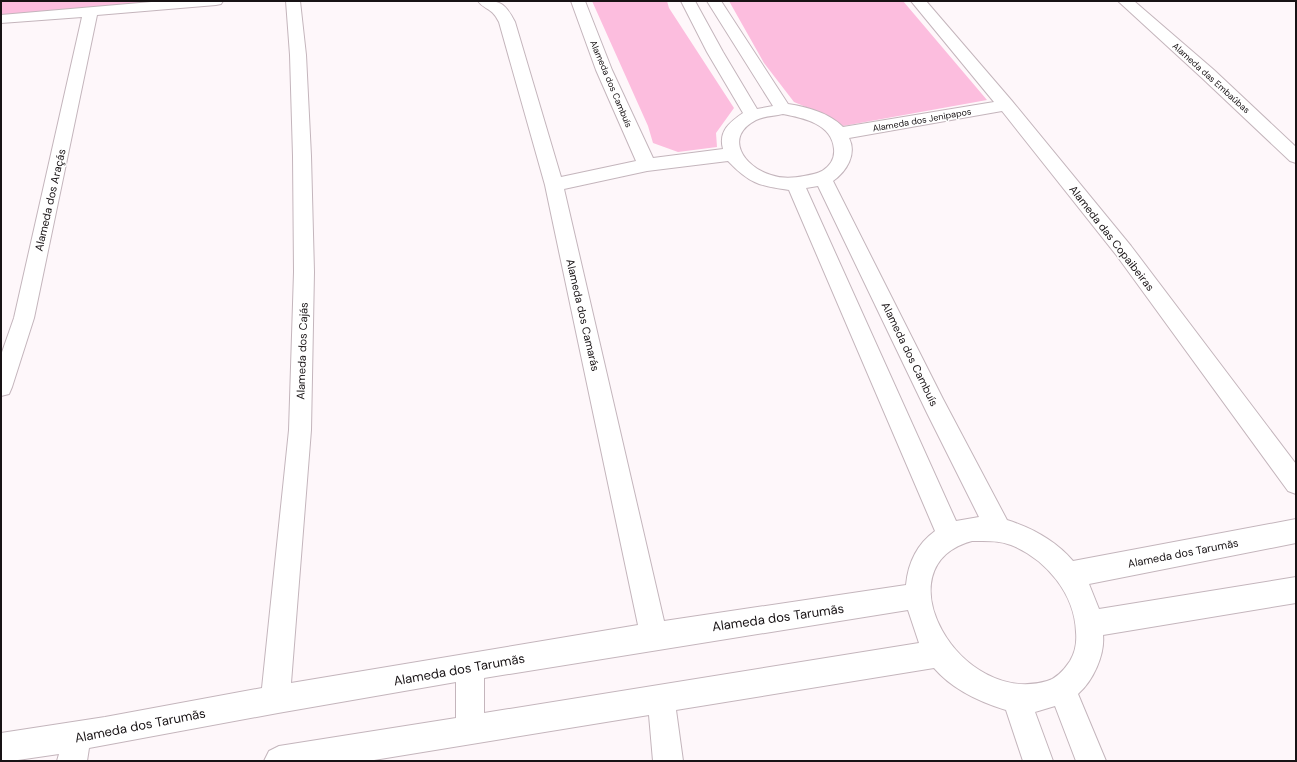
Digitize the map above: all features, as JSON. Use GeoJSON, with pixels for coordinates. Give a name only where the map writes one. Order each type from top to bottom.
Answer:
{"type":"FeatureCollection","features":[{"type":"Feature","properties":{"kind":"street"},"geometry":{"type":"LineString","coordinates":[[1,19],[216,1]]}},
{"type":"Feature","properties":{"kind":"street","name":"Alameda dos Cajás"},"geometry":{"type":"LineString","coordinates":[[276,700],[300,430],[304,272],[302,156],[298,55],[293,1]]}},
{"type":"Feature","properties":{"kind":"street","name":"Alameda dos Cambuís"},"geometry":{"type":"LineString","coordinates":[[578,1],[604,70],[647,165]]}},
{"type":"Feature","properties":{"kind":"street","name":"Alameda das Copaibeiras"},"geometry":{"type":"LineString","coordinates":[[918,1],[1006,105],[1124,251],[1296,483]]}},
{"type":"Feature","properties":{"kind":"street","name":"Alameda das Embaúbas"},"geometry":{"type":"LineString","coordinates":[[1124,1],[1208,74],[1296,157]]}},
{"type":"Feature","properties":{"kind":"street","name":"Alameda dos Camarás"},"geometry":{"type":"LineString","coordinates":[[488,2],[501,10],[507,22],[554,185],[654,636]]}},
{"type":"Feature","properties":{"kind":"street"},"geometry":{"type":"LineString","coordinates":[[752,114],[690,4],[715,2],[783,109]]}},
{"type":"Feature","properties":{"kind":"street","name":"Alameda dos Araçás"},"geometry":{"type":"LineString","coordinates":[[1,387],[24,318],[91,11]]}},
{"type":"Feature","properties":{"kind":"street"},"geometry":{"type":"LineString","coordinates":[[721,61],[749,56]]}},
{"type":"Feature","properties":{"kind":"street","name":"Alameda dos Jenipapos"},"geometry":{"type":"LineString","coordinates":[[838,134],[1006,105]]}},
{"type":"Feature","properties":{"kind":"street"},"geometry":{"type":"LineString","coordinates":[[783,109],[800,111],[816,116],[829,124],[838,134],[843,144],[844,154],[834,171],[823,178],[810,182],[778,184],[749,173],[738,164],[732,154],[729,142],[732,131],[740,122],[752,114],[766,110],[783,109]]}},
{"type":"Feature","properties":{"kind":"street"},"geometry":{"type":"LineString","coordinates":[[554,185],[647,165],[732,154]]}},
{"type":"Feature","properties":{"kind":"street","name":"Alameda dos Cambuís"},"geometry":{"type":"LineString","coordinates":[[823,178],[935,406],[999,530]]}},
{"type":"Feature","properties":{"kind":"street"},"geometry":{"type":"LineString","coordinates":[[795,184],[950,536]]}},
{"type":"Feature","properties":{"kind":"street"},"geometry":{"type":"LineString","coordinates":[[972,529],[999,530],[1024,539],[1048,554],[1069,575],[1079,590],[1086,607],[1090,624],[1090,643],[1086,661],[1076,677],[1062,689],[1041,697],[1016,698],[988,690],[962,675],[940,653],[924,625],[917,596],[920,571],[931,550],[950,536],[972,529]]}},
{"type":"Feature","properties":{"kind":"street","name":"Alameda dos Tarumãs"},"geometry":{"type":"LineString","coordinates":[[1069,575],[1296,531]]}},
{"type":"Feature","properties":{"kind":"street"},"geometry":{"type":"LineString","coordinates":[[1090,624],[1296,590]]}},
{"type":"Feature","properties":{"kind":"street","name":"Alameda dos Tarumãs"},"geometry":{"type":"LineString","coordinates":[[1,748],[75,749],[276,700],[654,636],[917,596]]}},
{"type":"Feature","properties":{"kind":"street"},"geometry":{"type":"LineString","coordinates":[[279,761],[940,653]]}},
{"type":"Feature","properties":{"kind":"street"},"geometry":{"type":"LineString","coordinates":[[470,667],[470,729]]}},
{"type":"Feature","properties":{"kind":"street"},"geometry":{"type":"LineString","coordinates":[[1062,689],[1091,761]]}},
{"type":"Feature","properties":{"kind":"street"},"geometry":{"type":"LineString","coordinates":[[1016,698],[1038,761]]}},
{"type":"Feature","properties":{"kind":"street"},"geometry":{"type":"LineString","coordinates":[[661,699],[668,761]]}},
{"type":"Feature","properties":{"kind":"shaded area"},"geometry":{"type":"Polygon","coordinates":[[[1,1],[216,1],[1,19],[1,1]]]}},
{"type":"Feature","properties":{"kind":"shaded area"},"geometry":{"type":"Polygon","coordinates":[[[592,1],[667,1],[669,8],[734,108],[716,133],[717,147],[678,152],[653,143],[648,126],[592,1]]]}},
{"type":"Feature","properties":{"kind":"shaded area"},"geometry":{"type":"Polygon","coordinates":[[[729,1],[903,1],[987,100],[843,126],[825,115],[794,102],[764,63],[729,1]]]}}]}
